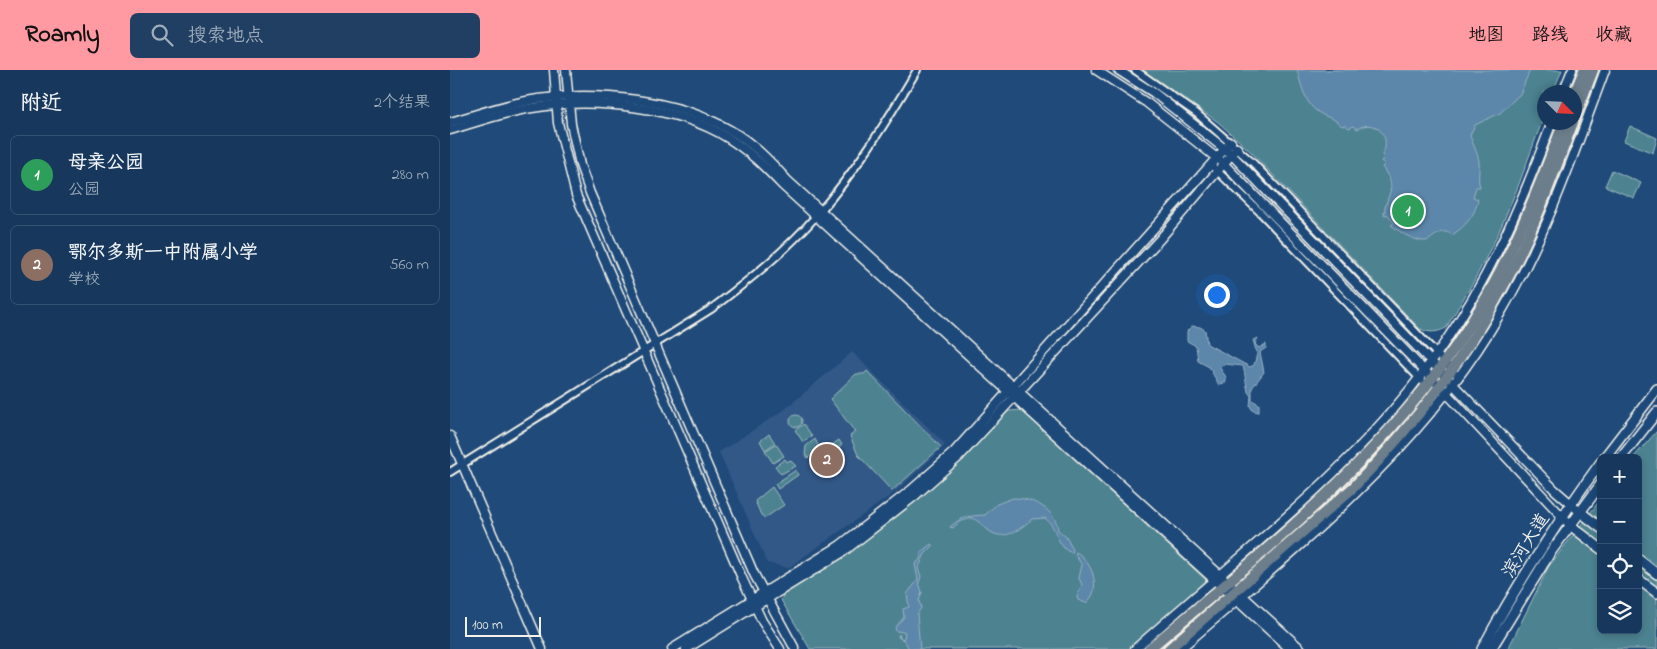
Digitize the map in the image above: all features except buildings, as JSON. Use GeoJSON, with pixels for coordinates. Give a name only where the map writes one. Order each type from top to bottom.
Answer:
{"type":"FeatureCollection","features":[{"type":"Feature","properties":{"kind":"main road"},"geometry":{"type":"LineString","coordinates":[[1578,85],[1584,70]]}},
{"type":"Feature","properties":{"kind":"main road"},"geometry":{"type":"LineString","coordinates":[[1582,98],[1593,70]]}},
{"type":"Feature","properties":{"kind":"main road"},"geometry":{"type":"LineString","coordinates":[[1149,649],[1220,581],[1342,479],[1438,364],[1482,306],[1508,258],[1530,209],[1561,130]]}},
{"type":"Feature","properties":{"kind":"main road"},"geometry":{"type":"LineString","coordinates":[[1169,649],[1236,595],[1354,487],[1453,378],[1523,247],[1570,130]]}},
{"type":"Feature","properties":{"kind":"main road"},"geometry":{"type":"LineString","coordinates":[[1607,454],[1657,389]]}},
{"type":"Feature","properties":{"kind":"main road"},"geometry":{"type":"LineString","coordinates":[[1624,454],[1657,412]]}},
{"type":"Feature","properties":{"kind":"main road","name":"滨河大道"},"geometry":{"type":"LineString","coordinates":[[1482,649],[1501,614],[1562,517],[1597,468]]}},
{"type":"Feature","properties":{"kind":"main road","name":"滨河大道"},"geometry":{"type":"LineString","coordinates":[[1491,649],[1570,525],[1597,489]]}},
{"type":"Feature","properties":{"kind":"main road"},"geometry":{"type":"LineString","coordinates":[[1580,511],[1597,525]]}},
{"type":"Feature","properties":{"kind":"main road"},"geometry":{"type":"LineString","coordinates":[[1570,525],[1597,546]]}},
{"type":"Feature","properties":{"kind":"main road"},"geometry":{"type":"LineString","coordinates":[[1642,561],[1657,574]]}},
{"type":"Feature","properties":{"kind":"main road"},"geometry":{"type":"LineString","coordinates":[[1642,582],[1657,593]]}},
{"type":"Feature","properties":{"kind":"street"},"geometry":{"type":"LineString","coordinates":[[554,70],[558,102],[558,123],[576,194],[753,603],[780,649]]}},
{"type":"Feature","properties":{"kind":"street"},"geometry":{"type":"LineString","coordinates":[[566,70],[573,132],[590,193],[765,595],[795,649]]}},
{"type":"Feature","properties":{"kind":"street"},"geometry":{"type":"LineString","coordinates":[[450,472],[711,309],[747,282],[818,213],[881,130],[917,70]]}},
{"type":"Feature","properties":{"kind":"street"},"geometry":{"type":"LineString","coordinates":[[1096,70],[1147,103],[1220,160],[1425,378]]}},
{"type":"Feature","properties":{"kind":"street"},"geometry":{"type":"LineString","coordinates":[[1118,70],[1154,93],[1231,148],[1453,378],[1571,504],[1580,511]]}},
{"type":"Feature","properties":{"kind":"street"},"geometry":{"type":"LineString","coordinates":[[1135,70],[1196,113],[1437,354]]}},
{"type":"Feature","properties":{"kind":"street"},"geometry":{"type":"LineString","coordinates":[[1567,85],[1572,70]]}},
{"type":"Feature","properties":{"kind":"street"},"geometry":{"type":"LineString","coordinates":[[1453,378],[1503,310],[1532,254],[1555,203],[1605,70]]}},
{"type":"Feature","properties":{"kind":"street"},"geometry":{"type":"LineString","coordinates":[[450,122],[538,99],[558,102]]}},
{"type":"Feature","properties":{"kind":"street"},"geometry":{"type":"LineString","coordinates":[[450,130],[539,106],[570,101],[667,113],[726,136],[757,158],[782,185],[818,213],[1220,581],[1301,649]]}},
{"type":"Feature","properties":{"kind":"street"},"geometry":{"type":"LineString","coordinates":[[1438,364],[1437,354],[1488,272],[1520,204],[1549,130]]}},
{"type":"Feature","properties":{"kind":"street"},"geometry":{"type":"LineString","coordinates":[[686,649],[839,546],[911,490],[954,452],[1231,148]]}},
{"type":"Feature","properties":{"kind":"street"},"geometry":{"type":"LineString","coordinates":[[1214,167],[1425,378],[1443,390],[1570,525]]}},
{"type":"Feature","properties":{"kind":"street"},"geometry":{"type":"LineString","coordinates":[[765,595],[843,552],[916,495],[959,457],[1160,239],[1214,167]]}},
{"type":"Feature","properties":{"kind":"street"},"geometry":{"type":"LineString","coordinates":[[450,436],[542,649]]}},
{"type":"Feature","properties":{"kind":"street"},"geometry":{"type":"LineString","coordinates":[[1135,649],[1220,581]]}},
{"type":"Feature","properties":{"kind":"street"},"geometry":{"type":"LineString","coordinates":[[1180,649],[1236,595]]}},
{"type":"Feature","properties":{"kind":"street"},"geometry":{"type":"LineString","coordinates":[[1236,595],[1290,649]]}},
{"type":"Feature","properties":{"kind":"street"},"geometry":{"type":"LineString","coordinates":[[672,649],[753,603]]}},
{"type":"Feature","properties":{"kind":"shaded area"},"geometry":{"type":"Polygon","coordinates":[[[1297,70],[1530,70],[1520,94],[1500,113],[1475,125],[1470,135],[1478,158],[1480,187],[1476,187],[1473,197],[1478,199],[1472,215],[1452,235],[1443,232],[1424,241],[1402,233],[1391,225],[1394,223],[1387,214],[1384,216],[1391,187],[1390,181],[1382,167],[1385,164],[1381,161],[1384,158],[1382,155],[1385,148],[1384,136],[1376,127],[1370,125],[1357,129],[1353,126],[1349,128],[1318,112],[1307,99],[1297,70]]]}},
{"type":"Feature","properties":{"kind":"shaded area"},"geometry":{"type":"Polygon","coordinates":[[[1192,326],[1205,330],[1207,344],[1250,367],[1254,365],[1257,354],[1253,340],[1258,338],[1255,344],[1259,348],[1266,344],[1266,348],[1260,352],[1264,372],[1252,388],[1252,400],[1259,404],[1259,412],[1253,411],[1250,406],[1251,396],[1248,392],[1243,366],[1224,364],[1220,368],[1226,377],[1226,382],[1219,385],[1209,367],[1198,361],[1196,346],[1187,341],[1187,331],[1192,326]]]}},
{"type":"Feature","properties":{"kind":"shaded area"},"geometry":{"type":"Polygon","coordinates":[[[852,352],[945,444],[942,449],[894,493],[788,568],[767,563],[719,452],[784,410],[852,352]]]}},
{"type":"Feature","properties":{"kind":"shaded area"},"geometry":{"type":"Polygon","coordinates":[[[1013,498],[1028,500],[1048,511],[1053,516],[1058,530],[1066,537],[1073,550],[1072,553],[1063,547],[1045,518],[1032,519],[1017,530],[1006,535],[994,534],[972,518],[959,522],[953,528],[950,527],[966,517],[985,515],[997,504],[1013,498]]]}},
{"type":"Feature","properties":{"kind":"shaded area"},"geometry":{"type":"Polygon","coordinates":[[[931,544],[933,546],[925,554],[918,569],[921,576],[919,583],[922,592],[919,601],[921,608],[917,614],[920,649],[909,649],[905,641],[901,639],[904,638],[905,632],[896,631],[895,628],[904,617],[903,609],[909,607],[907,594],[918,580],[915,564],[920,560],[921,552],[931,544]]]}},
{"type":"Feature","properties":{"kind":"shaded area"},"geometry":{"type":"Polygon","coordinates":[[[1076,552],[1087,562],[1095,584],[1094,591],[1086,603],[1078,600],[1077,597],[1082,585],[1079,578],[1082,565],[1075,555],[1076,552]]]}},
{"type":"Feature","properties":{"kind":"green space"},"geometry":{"type":"Polygon","coordinates":[[[1143,70],[1562,70],[1556,85],[1537,85],[1537,130],[1539,130],[1498,234],[1474,281],[1446,328],[1433,332],[1420,329],[1250,151],[1218,122],[1143,70]]]}},
{"type":"Feature","properties":{"kind":"green space"},"geometry":{"type":"Polygon","coordinates":[[[1630,126],[1657,138],[1653,153],[1624,141],[1630,126]]]}},
{"type":"Feature","properties":{"kind":"green space"},"geometry":{"type":"Polygon","coordinates":[[[1612,170],[1641,183],[1634,198],[1605,186],[1612,170]]]}},
{"type":"Feature","properties":{"kind":"green space"},"geometry":{"type":"Polygon","coordinates":[[[867,371],[941,447],[892,491],[858,455],[850,436],[855,432],[830,399],[856,374],[864,374],[867,371]]]}},
{"type":"Feature","properties":{"kind":"green space"},"geometry":{"type":"Polygon","coordinates":[[[1021,410],[1206,580],[1130,649],[810,649],[781,600],[784,594],[876,533],[935,483],[1009,411],[1021,410]]]}},
{"type":"Feature","properties":{"kind":"green space"},"geometry":{"type":"Polygon","coordinates":[[[796,415],[802,421],[796,427],[790,421],[796,415]]]}},
{"type":"Feature","properties":{"kind":"green space"},"geometry":{"type":"Polygon","coordinates":[[[804,424],[812,436],[803,442],[795,430],[804,424]]]}},
{"type":"Feature","properties":{"kind":"green space"},"geometry":{"type":"Polygon","coordinates":[[[1657,431],[1657,649],[1508,649],[1549,566],[1597,504],[1597,634],[1642,634],[1642,454],[1637,454],[1657,431]]]}},
{"type":"Feature","properties":{"kind":"green space"},"geometry":{"type":"Polygon","coordinates":[[[769,434],[775,443],[765,450],[760,441],[769,434]]]}},
{"type":"Feature","properties":{"kind":"green space"},"geometry":{"type":"Polygon","coordinates":[[[815,439],[819,447],[808,458],[805,454],[806,446],[815,439]]]}},
{"type":"Feature","properties":{"kind":"green space"},"geometry":{"type":"Polygon","coordinates":[[[839,440],[842,445],[815,463],[812,459],[839,440]]]}},
{"type":"Feature","properties":{"kind":"green space"},"geometry":{"type":"Polygon","coordinates":[[[776,444],[784,456],[773,463],[765,451],[776,444]]]}},
{"type":"Feature","properties":{"kind":"green space"},"geometry":{"type":"Polygon","coordinates":[[[785,459],[787,462],[790,460],[796,466],[781,474],[775,466],[785,459]]]}},
{"type":"Feature","properties":{"kind":"green space"},"geometry":{"type":"Polygon","coordinates":[[[796,470],[798,475],[778,489],[775,484],[796,470]]]}},
{"type":"Feature","properties":{"kind":"green space"},"geometry":{"type":"Polygon","coordinates":[[[772,487],[784,505],[765,518],[761,515],[755,501],[772,487]]]}},
{"type":"Feature","properties":{"kind":"place","name":"母亲公园"},"geometry":{"type":"Point","coordinates":[1408,211]}},
{"type":"Feature","properties":{"kind":"place","name":"鄂尔多斯一中附属小学"},"geometry":{"type":"Point","coordinates":[827,460]}}]}
